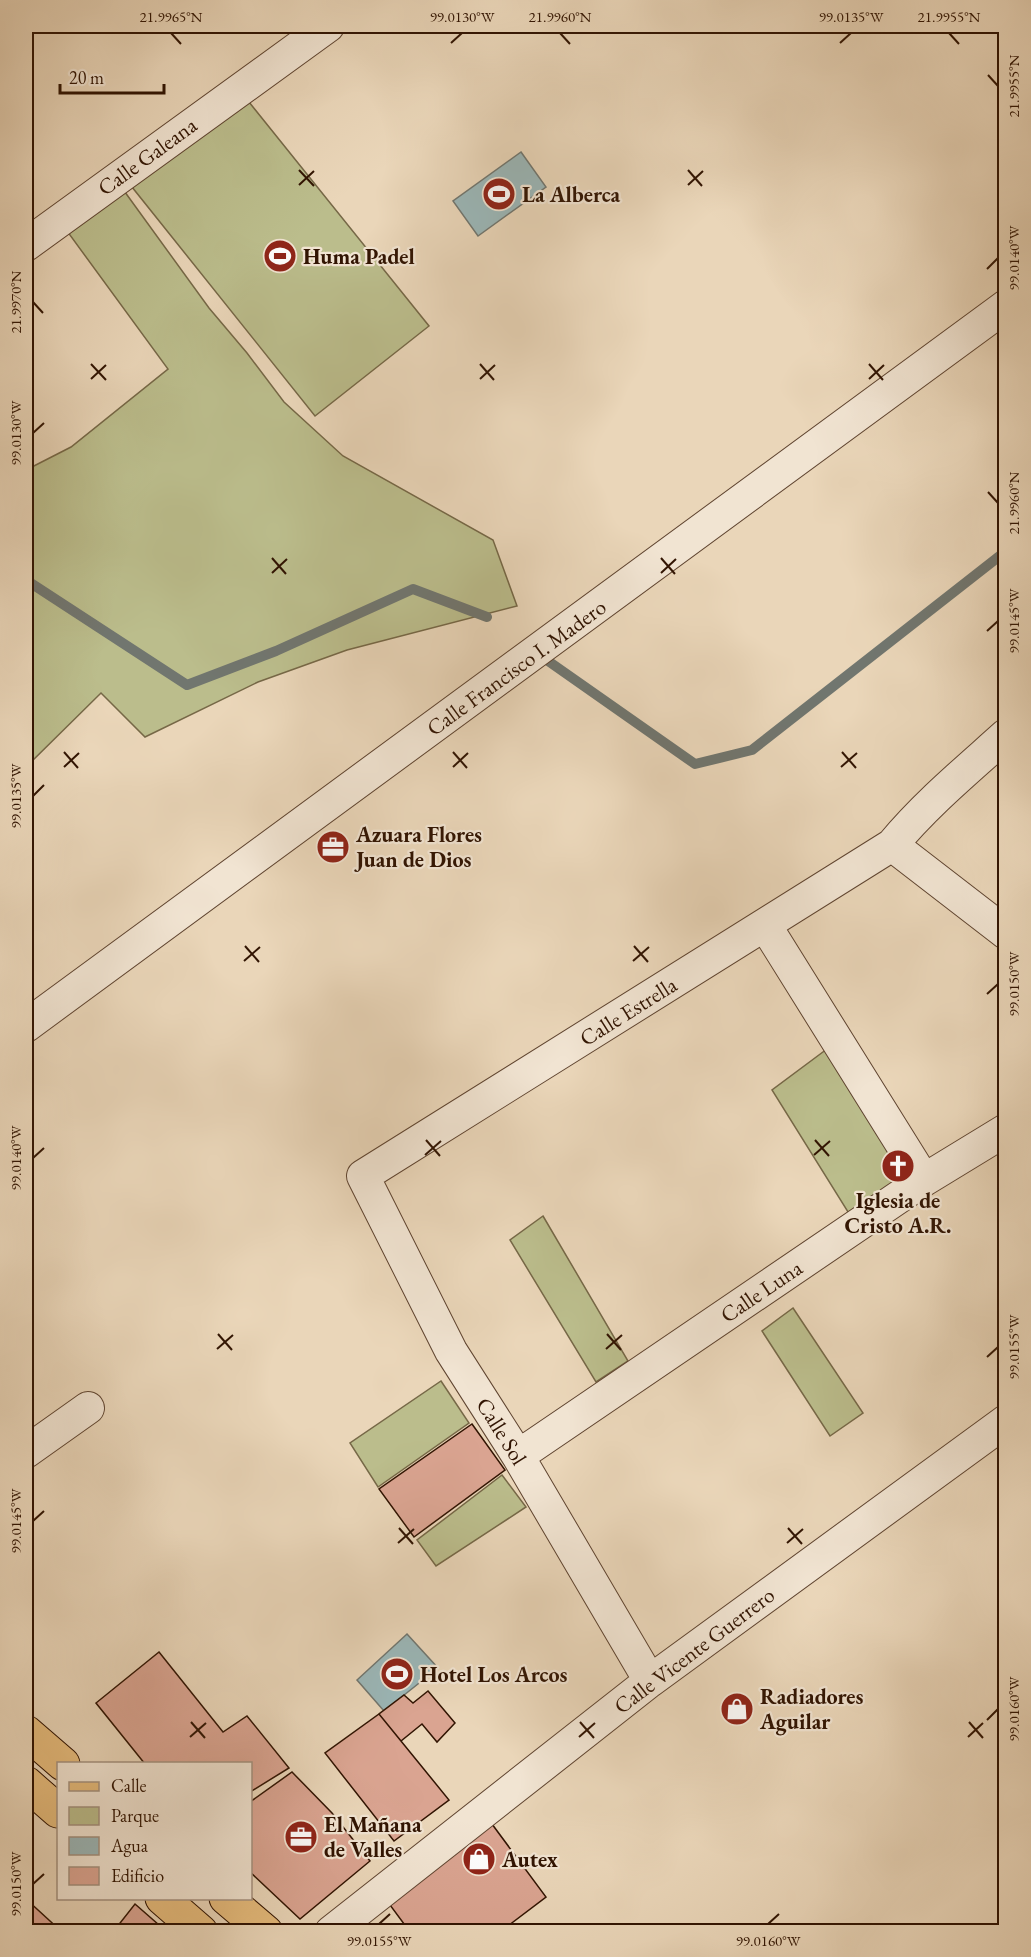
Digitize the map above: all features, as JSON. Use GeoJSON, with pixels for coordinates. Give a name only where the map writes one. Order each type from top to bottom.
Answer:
{"type":"FeatureCollection","features":[{"type":"Feature","properties":{"kind":"main road"},"geometry":{"type":"LineString","coordinates":[[26,1732],[61,1762]]}},
{"type":"Feature","properties":{"kind":"main road"},"geometry":{"type":"LineString","coordinates":[[26,1783],[57,1810]]}},
{"type":"Feature","properties":{"kind":"main road"},"geometry":{"type":"LineString","coordinates":[[163,1900],[201,1932]]}},
{"type":"Feature","properties":{"kind":"main road"},"geometry":{"type":"LineString","coordinates":[[227,1900],[266,1932]]}},
{"type":"Feature","properties":{"kind":"street","name":"Calle Galeana"},"geometry":{"type":"LineString","coordinates":[[26,245],[327,26]]}},
{"type":"Feature","properties":{"kind":"street","name":"Calle Francisco I. Madero"},"geometry":{"type":"LineString","coordinates":[[26,1026],[1005,306]]}},
{"type":"Feature","properties":{"kind":"street","name":"Calle Estrella"},"geometry":{"type":"LineString","coordinates":[[363,1176],[892,845],[912,821],[1005,735]]}},
{"type":"Feature","properties":{"kind":"street"},"geometry":{"type":"LineString","coordinates":[[892,845],[1005,933]]}},
{"type":"Feature","properties":{"kind":"street"},"geometry":{"type":"LineString","coordinates":[[765,925],[924,1180]]}},
{"type":"Feature","properties":{"kind":"street","name":"Calle Luna"},"geometry":{"type":"LineString","coordinates":[[518,1456],[924,1180],[1005,1130]]}},
{"type":"Feature","properties":{"kind":"street","name":"Calle Sol"},"geometry":{"type":"LineString","coordinates":[[363,1176],[451,1351],[518,1456],[650,1681]]}},
{"type":"Feature","properties":{"kind":"street"},"geometry":{"type":"LineString","coordinates":[[26,1452],[88,1408]]}},
{"type":"Feature","properties":{"kind":"street","name":"Calle Vicente Guerrero"},"geometry":{"type":"LineString","coordinates":[[331,1932],[650,1681],[1005,1421]]}},
{"type":"Feature","properties":{"kind":"green space","name":"Huma Padel"},"geometry":{"type":"Polygon","coordinates":[[[245,97],[429,326],[315,416],[132,187],[245,97]]]}},
{"type":"Feature","properties":{"kind":"green space"},"geometry":{"type":"Polygon","coordinates":[[[122,188],[209,308],[284,402],[343,456],[493,540],[517,606],[347,650],[258,682],[145,737],[101,693],[26,767],[26,470],[71,447],[168,369],[67,231],[122,188]]]}},
{"type":"Feature","properties":{"kind":"green space"},"geometry":{"type":"Polygon","coordinates":[[[831,1046],[915,1177],[853,1220],[772,1090],[831,1046]]]}},
{"type":"Feature","properties":{"kind":"green space"},"geometry":{"type":"Polygon","coordinates":[[[543,1216],[628,1361],[596,1382],[510,1240],[543,1216]]]}},
{"type":"Feature","properties":{"kind":"green space"},"geometry":{"type":"Polygon","coordinates":[[[793,1308],[863,1413],[830,1436],[762,1331],[793,1308]]]}},
{"type":"Feature","properties":{"kind":"green space"},"geometry":{"type":"Polygon","coordinates":[[[441,1381],[469,1423],[378,1487],[350,1443],[441,1381]]]}},
{"type":"Feature","properties":{"kind":"green space"},"geometry":{"type":"Polygon","coordinates":[[[502,1475],[526,1507],[436,1566],[417,1540],[502,1475]]]}},
{"type":"Feature","properties":{"kind":"water","name":"La Alberca"},"geometry":{"type":"Polygon","coordinates":[[[521,152],[546,187],[478,236],[453,201],[521,152]]]}},
{"type":"Feature","properties":{"kind":"water","name":"Hotel Los Arcos"},"geometry":{"type":"Polygon","coordinates":[[[407,1634],[438,1668],[384,1711],[357,1680],[407,1634]]]}},
{"type":"Feature","properties":{"kind":"building"},"geometry":{"type":"Polygon","coordinates":[[[472,1424],[505,1470],[414,1537],[379,1489],[472,1424]]]}},
{"type":"Feature","properties":{"kind":"building"},"geometry":{"type":"Polygon","coordinates":[[[159,1652],[223,1732],[247,1716],[289,1768],[252,1791],[252,1762],[143,1762],[96,1703],[159,1652]]]}},
{"type":"Feature","properties":{"kind":"building"},"geometry":{"type":"Polygon","coordinates":[[[428,1691],[455,1723],[437,1742],[422,1724],[401,1741],[379,1714],[404,1695],[413,1703],[428,1691]]]}},
{"type":"Feature","properties":{"kind":"building"},"geometry":{"type":"Polygon","coordinates":[[[379,1714],[449,1800],[394,1841],[325,1753],[379,1714]]]}},
{"type":"Feature","properties":{"kind":"building","name":"El Mañana de Valles"},"geometry":{"type":"Polygon","coordinates":[[[292,1772],[332,1813],[370,1861],[300,1919],[252,1874],[252,1801],[292,1772]]]}},
{"type":"Feature","properties":{"kind":"building","name":"Autex"},"geometry":{"type":"Polygon","coordinates":[[[489,1820],[546,1897],[500,1932],[410,1932],[387,1901],[489,1820]]]}},
{"type":"Feature","properties":{"kind":"building"},"geometry":{"type":"Polygon","coordinates":[[[26,1899],[62,1932],[26,1932],[26,1899]]]}},
{"type":"Feature","properties":{"kind":"building"},"geometry":{"type":"Polygon","coordinates":[[[135,1904],[167,1932],[113,1932],[135,1904]]]}},
{"type":"Feature","properties":{"kind":"waterway"},"geometry":{"type":"LineString","coordinates":[[541,656],[695,764],[752,750],[1006,551]]}},
{"type":"Feature","properties":{"kind":"waterway"},"geometry":{"type":"LineString","coordinates":[[26,580],[187,685],[276,651],[413,589],[487,617]]}},
{"type":"Feature","properties":{"kind":"waterway"},"geometry":{"type":"LineString","coordinates":[[1002,1932],[1006,1929]]}},
{"type":"Feature","properties":{"kind":"place","name":"La Alberca"},"geometry":{"type":"Point","coordinates":[499,194]}},
{"type":"Feature","properties":{"kind":"place","name":"Huma Padel"},"geometry":{"type":"Point","coordinates":[280,256]}},
{"type":"Feature","properties":{"kind":"place","name":"Azuara Flores Juan de Dios"},"geometry":{"type":"Point","coordinates":[333,847]}},
{"type":"Feature","properties":{"kind":"place","name":"Iglesia de Cristo A.R."},"geometry":{"type":"Point","coordinates":[898,1166]}},
{"type":"Feature","properties":{"kind":"place","name":"Hotel Los Arcos"},"geometry":{"type":"Point","coordinates":[397,1674]}},
{"type":"Feature","properties":{"kind":"place","name":"Radiadores Aguilar"},"geometry":{"type":"Point","coordinates":[737,1709]}},
{"type":"Feature","properties":{"kind":"place","name":"El Mañana de Valles"},"geometry":{"type":"Point","coordinates":[301,1837]}},
{"type":"Feature","properties":{"kind":"place","name":"Autex"},"geometry":{"type":"Point","coordinates":[479,1859]}}]}
